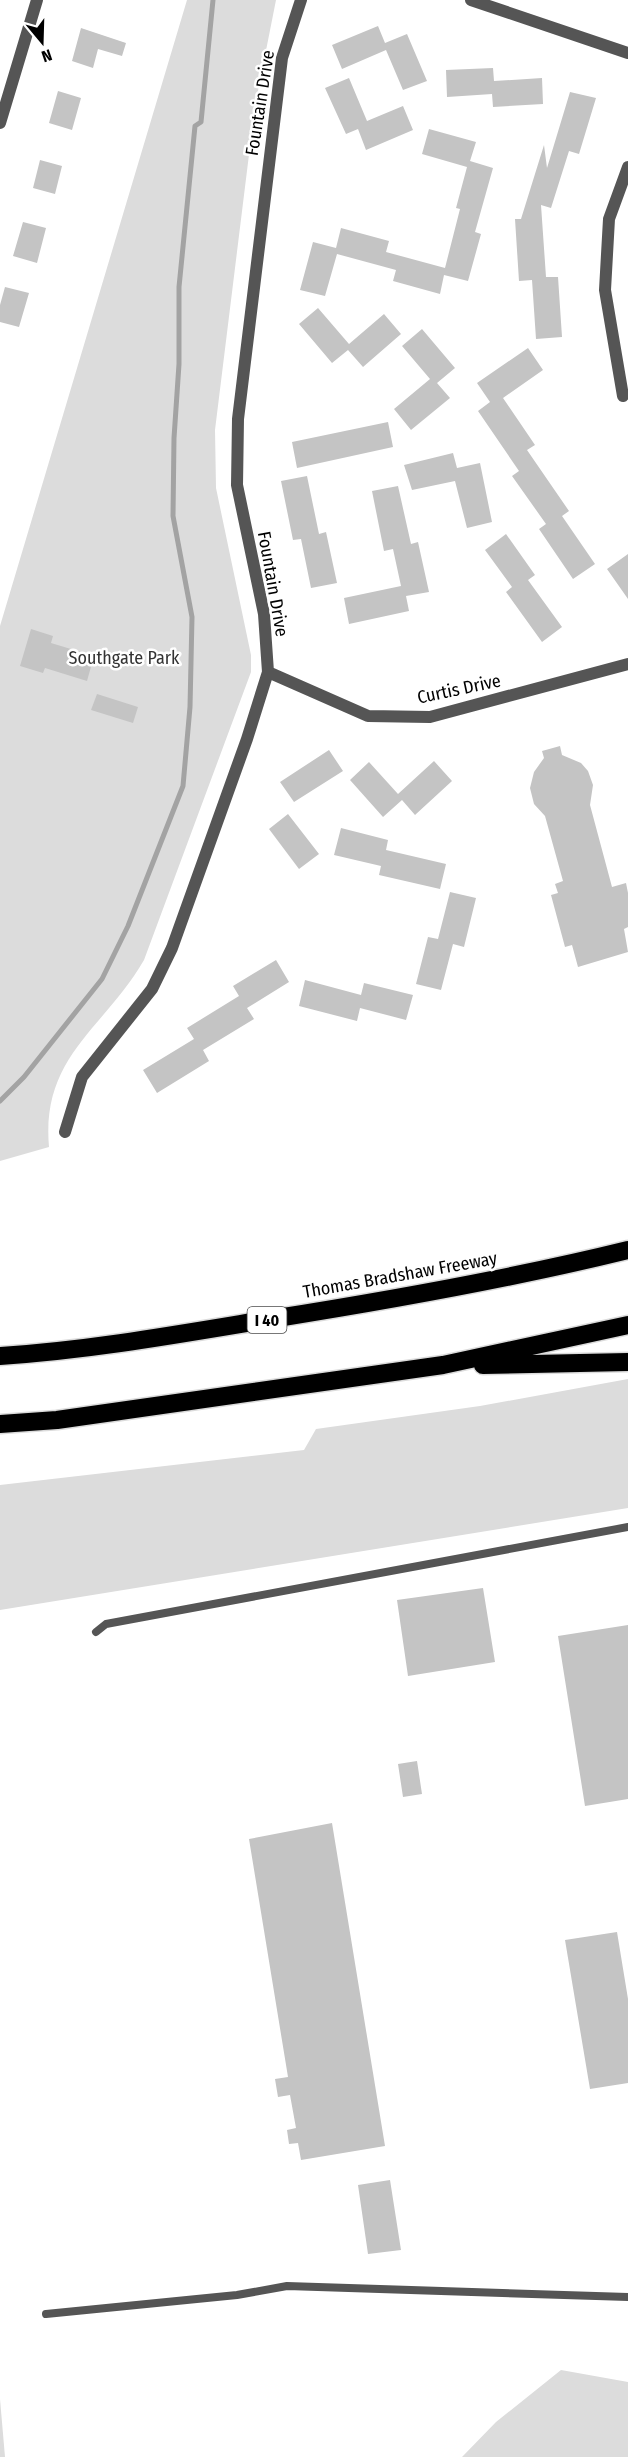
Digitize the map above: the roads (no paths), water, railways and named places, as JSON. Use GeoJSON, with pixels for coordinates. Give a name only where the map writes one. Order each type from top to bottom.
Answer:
{"type":"FeatureCollection","features":[{"type":"Feature","properties":{"kind":"highway","name":"Thomas Bradshaw Freeway"},"geometry":{"type":"LineString","coordinates":[[0,1356],[76,1351],[324,1310],[533,1274],[628,1250]]}},
{"type":"Feature","properties":{"kind":"highway"},"geometry":{"type":"LineString","coordinates":[[0,1424],[69,1418],[443,1365],[628,1325]]}},
{"type":"Feature","properties":{"kind":"highway"},"geometry":{"type":"LineString","coordinates":[[443,1365],[628,1362]]}},
{"type":"Feature","properties":{"kind":"street"},"geometry":{"type":"LineString","coordinates":[[0,123],[37,0]]}},
{"type":"Feature","properties":{"kind":"street","name":"Fountain Drive"},"geometry":{"type":"LineString","coordinates":[[65,1132],[82,1077],[152,989],[172,948],[247,739],[268,672],[264,614],[237,485],[238,418],[282,58],[301,0]]}},
{"type":"Feature","properties":{"kind":"street"},"geometry":{"type":"LineString","coordinates":[[471,0],[628,53]]}},
{"type":"Feature","properties":{"kind":"street"},"geometry":{"type":"LineString","coordinates":[[624,396],[605,290],[609,219],[628,167]]}},
{"type":"Feature","properties":{"kind":"street","name":"Curtis Drive"},"geometry":{"type":"LineString","coordinates":[[268,672],[368,716],[403,718],[430,717],[628,664]]}},
{"type":"Feature","properties":{"kind":"lane"},"geometry":{"type":"LineString","coordinates":[[96,1632],[106,1624],[628,1527]]}},
{"type":"Feature","properties":{"kind":"lane"},"geometry":{"type":"LineString","coordinates":[[46,2313],[237,2295],[287,2286],[628,2297]]}},
{"type":"Feature","properties":{"kind":"waterway"},"geometry":{"type":"LineString","coordinates":[[0,1101],[24,1077],[102,979],[128,926],[183,786],[190,707],[192,617],[173,516],[174,438],[179,364],[179,287],[195,126],[201,122],[213,0]]}},
{"type":"Feature","properties":{"kind":"park label","name":"Southgate Park"},"geometry":{"type":"Point","coordinates":[124,658]}}]}
